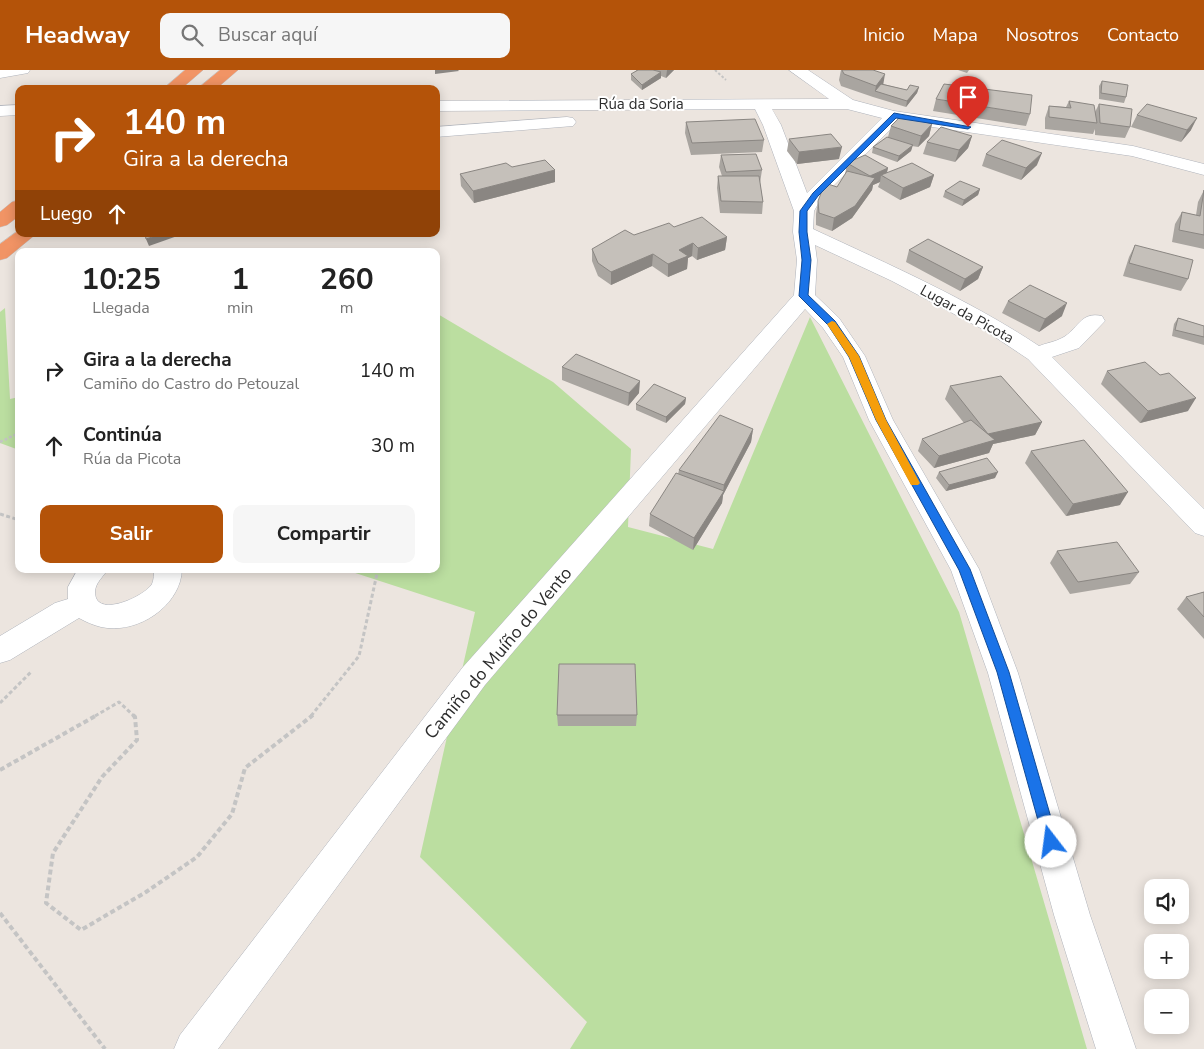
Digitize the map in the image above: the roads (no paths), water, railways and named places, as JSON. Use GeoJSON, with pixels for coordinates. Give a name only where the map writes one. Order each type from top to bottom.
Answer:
{"type":"FeatureCollection","features":[{"type":"Feature","properties":{"kind":"highway"},"geometry":{"type":"LineString","coordinates":[[175,85],[195,70]]}},
{"type":"Feature","properties":{"kind":"highway"},"geometry":{"type":"LineString","coordinates":[[210,85],[230,70]]}},
{"type":"Feature","properties":{"kind":"highway"},"geometry":{"type":"LineString","coordinates":[[0,220],[15,209]]}},
{"type":"Feature","properties":{"kind":"highway"},"geometry":{"type":"LineString","coordinates":[[0,254],[22,237]]}},
{"type":"Feature","properties":{"kind":"street"},"geometry":{"type":"LineString","coordinates":[[0,74],[22,70]]}},
{"type":"Feature","properties":{"kind":"street"},"geometry":{"type":"LineString","coordinates":[[797,70],[847,104],[894,116],[1133,152],[1204,170]]}},
{"type":"Feature","properties":{"kind":"street"},"geometry":{"type":"LineString","coordinates":[[440,132],[586,121],[664,104]]}},
{"type":"Feature","properties":{"kind":"street"},"geometry":{"type":"LineString","coordinates":[[760,104],[772,125],[803,222],[806,260],[804,296],[831,323],[854,356],[881,420],[964,569],[1003,672],[1072,915],[1116,1049]]}},
{"type":"Feature","properties":{"kind":"street","name":"Rúa da Soria"},"geometry":{"type":"LineString","coordinates":[[440,106],[847,104]]}},
{"type":"Feature","properties":{"kind":"street"},"geometry":{"type":"LineString","coordinates":[[0,111],[15,110]]}},
{"type":"Feature","properties":{"kind":"street"},"geometry":{"type":"LineString","coordinates":[[803,222],[815,194],[894,116]]}},
{"type":"Feature","properties":{"kind":"street","name":"Lugar da Picota"},"geometry":{"type":"LineString","coordinates":[[803,222],[899,277],[994,326],[1036,354],[1204,526]]}},
{"type":"Feature","properties":{"kind":"street","name":"Camiño do Muíño do Vento"},"geometry":{"type":"LineString","coordinates":[[194,1049],[474,676],[804,296]]}},
{"type":"Feature","properties":{"kind":"street"},"geometry":{"type":"LineString","coordinates":[[1036,354],[1071,344],[1094,321]]}},
{"type":"Feature","properties":{"kind":"street"},"geometry":{"type":"LineString","coordinates":[[91,573],[82,585],[81,596],[84,605],[92,612],[104,616],[133,613],[148,606],[159,596],[166,585],[169,573]]}},
{"type":"Feature","properties":{"kind":"street"},"geometry":{"type":"LineString","coordinates":[[0,651],[65,611],[84,605]]}}]}
